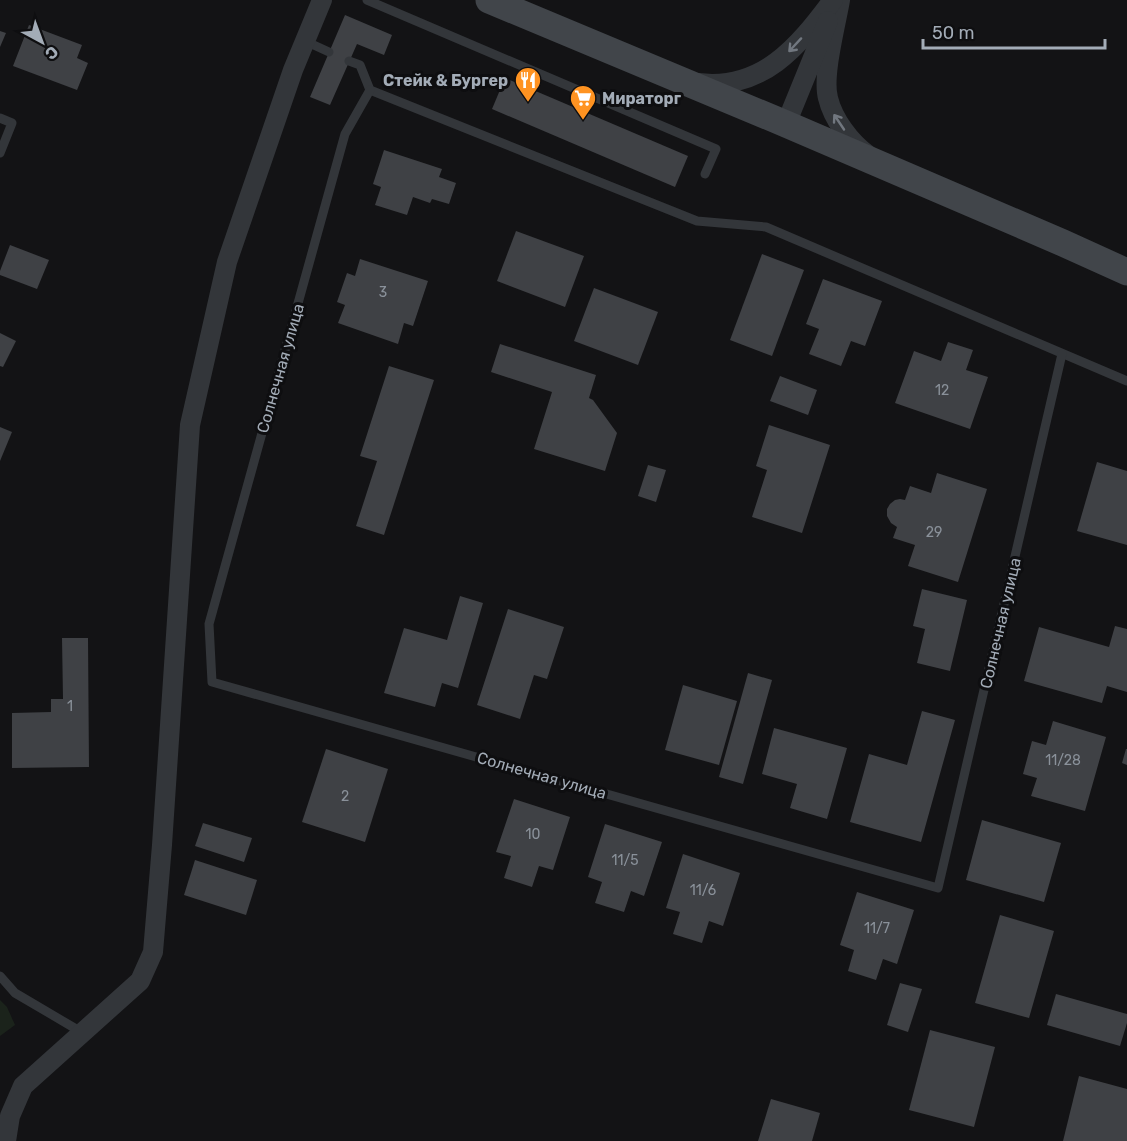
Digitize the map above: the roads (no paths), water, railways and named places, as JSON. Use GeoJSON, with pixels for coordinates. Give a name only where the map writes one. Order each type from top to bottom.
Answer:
{"type":"FeatureCollection","features":[{"type":"Feature","properties":{"kind":"street"},"geometry":{"type":"LineString","coordinates":[[6,1141],[10,1116],[23,1086],[140,981],[153,951],[190,425],[227,262],[293,70],[322,0]]}},
{"type":"Feature","properties":{"kind":"street"},"geometry":{"type":"LineString","coordinates":[[489,0],[786,124],[1127,272]]}},
{"type":"Feature","properties":{"kind":"street"},"geometry":{"type":"LineString","coordinates":[[682,81],[720,84],[759,74],[776,64],[792,50],[836,0]]}},
{"type":"Feature","properties":{"kind":"street"},"geometry":{"type":"LineString","coordinates":[[786,124],[836,0]]}},
{"type":"Feature","properties":{"kind":"street"},"geometry":{"type":"LineString","coordinates":[[836,0],[826,81],[827,96],[833,113],[844,130],[862,150],[879,164]]}},
{"type":"Feature","properties":{"kind":"lane"},"geometry":{"type":"LineString","coordinates":[[367,0],[716,149],[705,174]]}},
{"type":"Feature","properties":{"kind":"lane"},"geometry":{"type":"LineString","coordinates":[[305,41],[329,52]]}},
{"type":"Feature","properties":{"kind":"lane"},"geometry":{"type":"LineString","coordinates":[[350,61],[360,65],[370,90],[697,221],[766,227],[1127,381]]}},
{"type":"Feature","properties":{"kind":"lane","name":"Солнечная улица"},"geometry":{"type":"LineString","coordinates":[[370,90],[345,134],[209,624],[213,682],[939,888],[1062,354]]}},
{"type":"Feature","properties":{"kind":"lane"},"geometry":{"type":"LineString","coordinates":[[0,118],[12,123],[0,153]]}},
{"type":"Feature","properties":{"kind":"lane"},"geometry":{"type":"LineString","coordinates":[[0,976],[15,993],[83,1033]]}},
{"type":"Feature","properties":{"kind":"place","name":"Стейк & Бургер"},"geometry":{"type":"Point","coordinates":[528,103]}},
{"type":"Feature","properties":{"kind":"place","name":"Мираторг"},"geometry":{"type":"Point","coordinates":[583,121]}}]}
